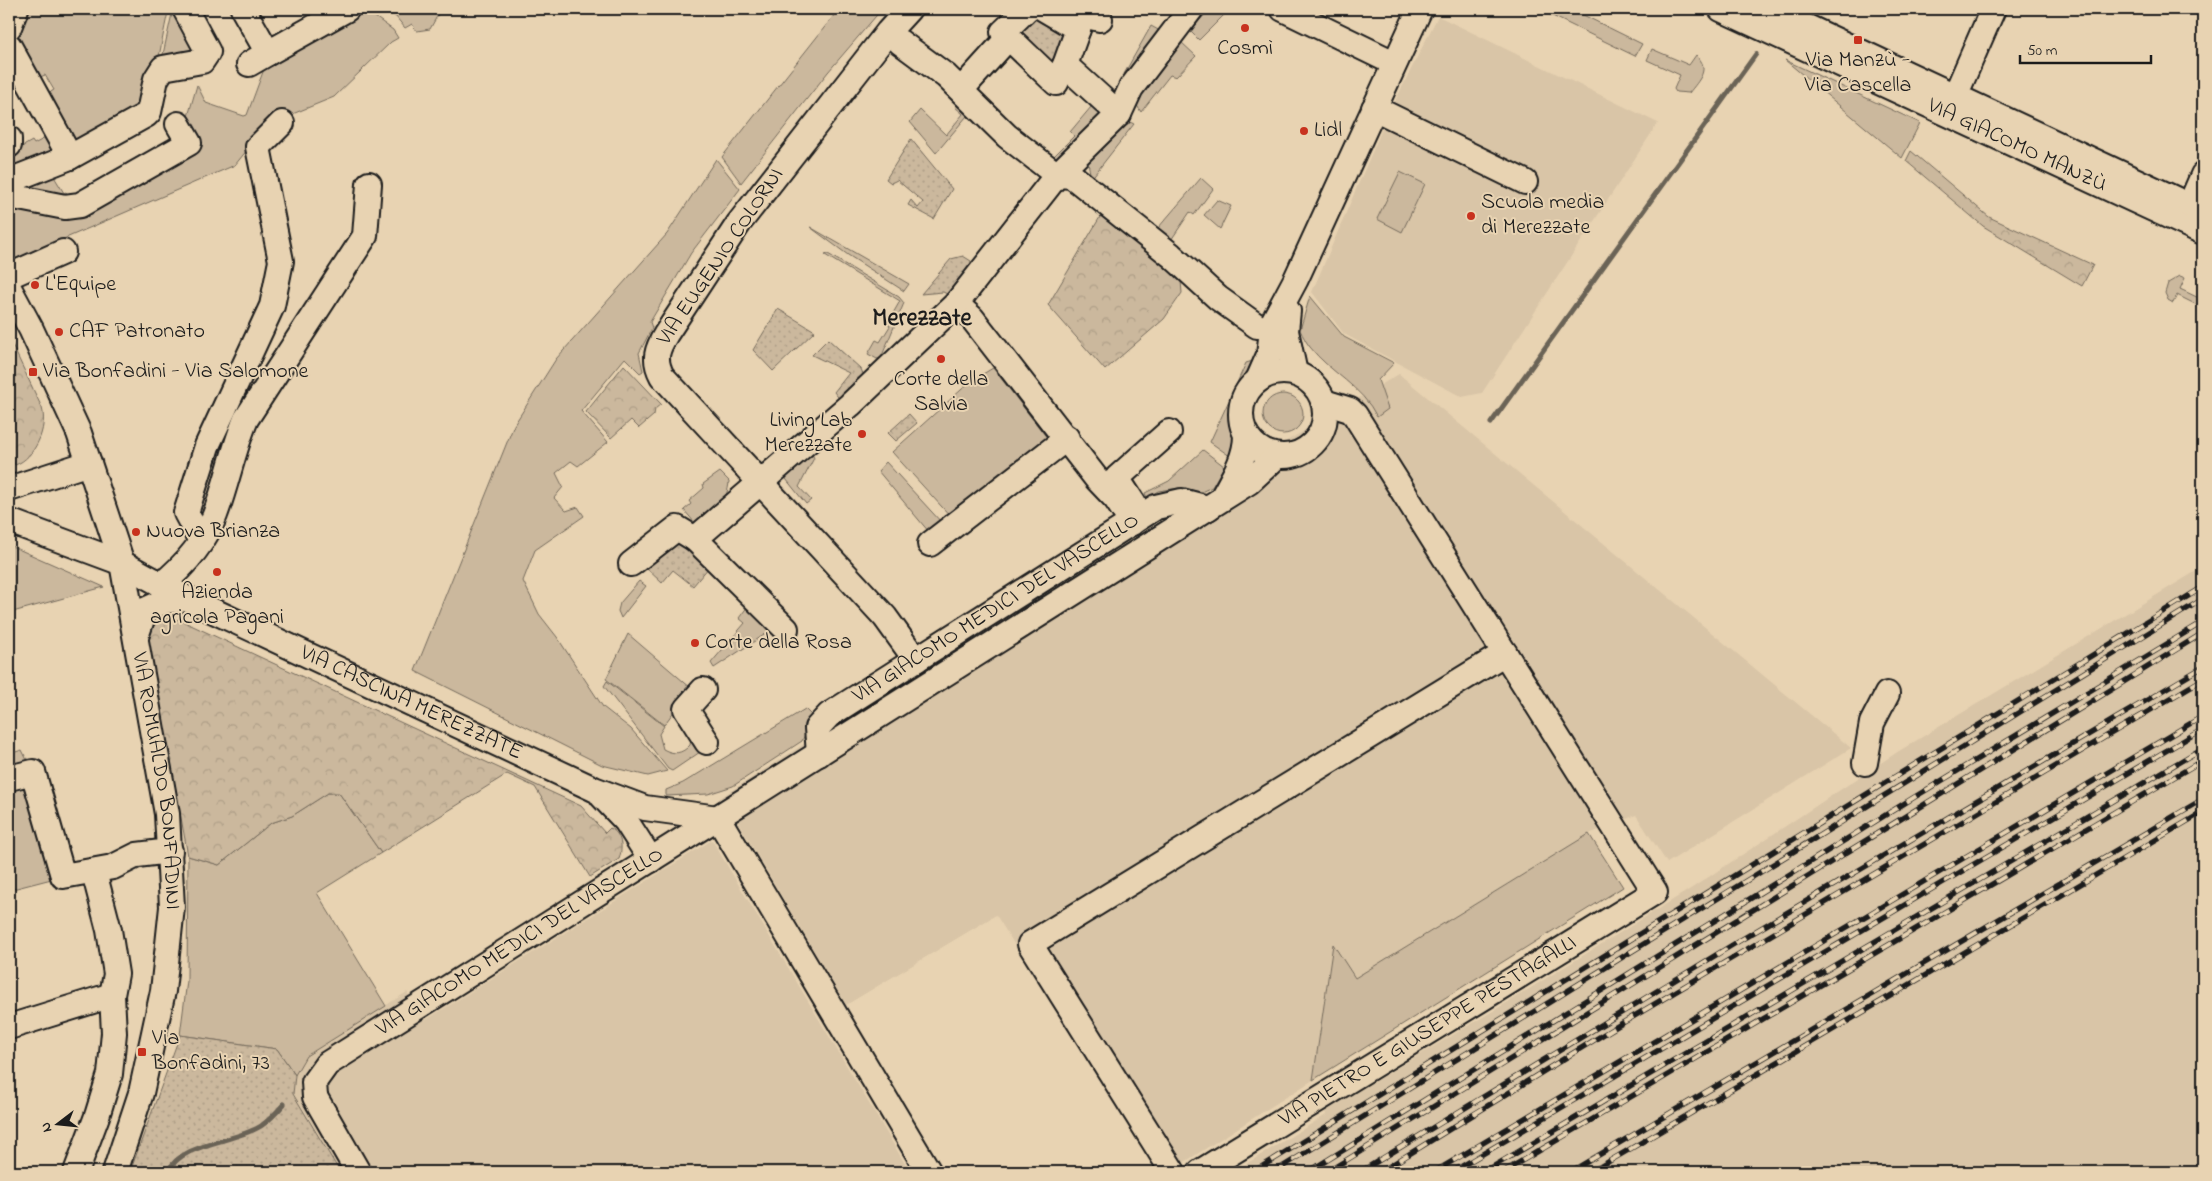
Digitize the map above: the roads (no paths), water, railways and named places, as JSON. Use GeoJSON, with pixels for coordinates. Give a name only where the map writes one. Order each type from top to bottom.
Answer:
{"type":"FeatureCollection","features":[{"type":"Feature","properties":{"kind":"street"},"geometry":{"type":"LineString","coordinates":[[9,26],[16,9]]}},
{"type":"Feature","properties":{"kind":"street"},"geometry":{"type":"LineString","coordinates":[[9,181],[70,157],[146,116],[149,112],[156,79],[163,68],[202,61],[206,58],[208,52],[186,9]]}},
{"type":"Feature","properties":{"kind":"street"},"geometry":{"type":"LineString","coordinates":[[243,9],[259,58],[347,9]]}},
{"type":"Feature","properties":{"kind":"street","name":"VIA EUGENIO COLORNI"},"geometry":{"type":"LineString","coordinates":[[910,9],[888,32],[739,223],[666,334],[656,353],[656,359],[662,376],[885,617],[916,660]]}},
{"type":"Feature","properties":{"kind":"street"},"geometry":{"type":"LineString","coordinates":[[1026,9],[1003,32],[1056,83],[1065,65],[1081,15],[1100,19]]}},
{"type":"Feature","properties":{"kind":"street"},"geometry":{"type":"LineString","coordinates":[[1044,9],[1078,29]]}},
{"type":"Feature","properties":{"kind":"street"},"geometry":{"type":"LineString","coordinates":[[695,539],[850,405],[956,304],[1057,175],[1119,114],[1131,88],[1191,9]]}},
{"type":"Feature","properties":{"kind":"street"},"geometry":{"type":"LineString","coordinates":[[1283,9],[1394,63]]}},
{"type":"Feature","properties":{"kind":"street","name":"VIA GIACOMO MANZÙ"},"geometry":{"type":"LineString","coordinates":[[1721,9],[2203,232]]}},
{"type":"Feature","properties":{"kind":"street","name":"VIA GIACOMO MANZÙ"},"geometry":{"type":"LineString","coordinates":[[1769,9],[2196,209]]}},
{"type":"Feature","properties":{"kind":"street"},"geometry":{"type":"LineString","coordinates":[[1955,96],[1993,9]]}},
{"type":"Feature","properties":{"kind":"street"},"geometry":{"type":"LineString","coordinates":[[1258,380],[1269,355],[1273,322],[1296,279],[1418,10]]}},
{"type":"Feature","properties":{"kind":"street"},"geometry":{"type":"LineString","coordinates":[[961,90],[1009,37]]}},
{"type":"Feature","properties":{"kind":"street"},"geometry":{"type":"LineString","coordinates":[[900,42],[946,76],[1007,136],[1057,175],[1072,176],[1171,255],[1218,298],[1257,326]]}},
{"type":"Feature","properties":{"kind":"street"},"geometry":{"type":"LineString","coordinates":[[9,46],[70,157]]}},
{"type":"Feature","properties":{"kind":"street"},"geometry":{"type":"LineString","coordinates":[[1065,65],[1119,114]]}},
{"type":"Feature","properties":{"kind":"street"},"geometry":{"type":"LineString","coordinates":[[1374,108],[1525,182]]}},
{"type":"Feature","properties":{"kind":"street"},"geometry":{"type":"LineString","coordinates":[[202,541],[186,513],[207,446],[272,306],[281,261],[258,148],[282,123]]}},
{"type":"Feature","properties":{"kind":"street"},"geometry":{"type":"LineString","coordinates":[[9,196],[65,207],[80,205],[189,143],[178,124]]}},
{"type":"Feature","properties":{"kind":"street"},"geometry":{"type":"LineString","coordinates":[[9,139],[9,145]]}},
{"type":"Feature","properties":{"kind":"street"},"geometry":{"type":"LineString","coordinates":[[2196,209],[2203,175]]}},
{"type":"Feature","properties":{"kind":"street"},"geometry":{"type":"LineString","coordinates":[[136,639],[145,610],[165,602],[188,599],[190,578],[202,541],[215,516],[236,443],[246,419],[365,236],[370,184]]}},
{"type":"Feature","properties":{"kind":"street"},"geometry":{"type":"LineString","coordinates":[[9,276],[63,252]]}},
{"type":"Feature","properties":{"kind":"street"},"geometry":{"type":"LineString","coordinates":[[1295,373],[1286,331],[1296,279]]}},
{"type":"Feature","properties":{"kind":"street","name":"VIA ROMUALDO BONFADINI"},"geometry":{"type":"LineString","coordinates":[[9,288],[31,329],[66,403],[89,462],[122,563],[167,814],[172,907],[158,1021],[141,1093],[115,1172]]}},
{"type":"Feature","properties":{"kind":"street"},"geometry":{"type":"LineString","coordinates":[[956,304],[972,318],[1096,478],[1137,519]]}},
{"type":"Feature","properties":{"kind":"street"},"geometry":{"type":"LineString","coordinates":[[1214,504],[1240,464],[1246,447],[1246,435],[1241,414],[1242,403],[1249,388],[1258,380],[1275,372],[1295,373],[1313,384],[1324,402],[1325,420],[1318,437]]}},
{"type":"Feature","properties":{"kind":"street"},"geometry":{"type":"LineString","coordinates":[[1173,1172],[1030,944],[1505,653],[1355,415],[1350,410],[1324,402]]}},
{"type":"Feature","properties":{"kind":"street"},"geometry":{"type":"LineString","coordinates":[[1246,435],[1260,450],[1277,456],[1287,456],[1303,451],[1318,437],[1336,430],[1354,430],[1371,442]]}},
{"type":"Feature","properties":{"kind":"street"},"geometry":{"type":"LineString","coordinates":[[1137,519],[1117,478],[1169,432]]}},
{"type":"Feature","properties":{"kind":"street"},"geometry":{"type":"LineString","coordinates":[[930,544],[1066,438]]}},
{"type":"Feature","properties":{"kind":"street","name":"VIA GIACOMO MEDICI DEL VASCELLO"},"geometry":{"type":"LineString","coordinates":[[358,1172],[315,1097],[314,1082],[321,1070],[330,1061],[1249,482],[1277,456]]}},
{"type":"Feature","properties":{"kind":"street"},"geometry":{"type":"LineString","coordinates":[[9,489],[89,462]]}},
{"type":"Feature","properties":{"kind":"street","name":"VIA GIACOMO MEDICI DEL VASCELLO"},"geometry":{"type":"LineString","coordinates":[[819,754],[817,728],[824,720],[1137,519],[1156,507],[1173,502],[1214,504]]}},
{"type":"Feature","properties":{"kind":"street","name":"VIA CASCINA MEREZZATE"},"geometry":{"type":"LineString","coordinates":[[9,521],[122,563],[188,599],[594,789],[645,808],[718,818]]}},
{"type":"Feature","properties":{"kind":"street"},"geometry":{"type":"LineString","coordinates":[[631,564],[677,528],[695,539],[786,629]]}},
{"type":"Feature","properties":{"kind":"street"},"geometry":{"type":"LineString","coordinates":[[161,585],[178,571],[202,541]]}},
{"type":"Feature","properties":{"kind":"street","name":"VIA PIETRO E GIUSEPPE PESTAGALLI"},"geometry":{"type":"LineString","coordinates":[[1200,1172],[1655,892],[1505,653]]}},
{"type":"Feature","properties":{"kind":"street"},"geometry":{"type":"LineString","coordinates":[[703,690],[686,709],[707,742]]}},
{"type":"Feature","properties":{"kind":"street"},"geometry":{"type":"LineString","coordinates":[[1865,763],[1872,722],[1888,694]]}},
{"type":"Feature","properties":{"kind":"street"},"geometry":{"type":"LineString","coordinates":[[9,778],[33,772],[63,876],[94,872],[123,864],[137,855],[170,851]]}},
{"type":"Feature","properties":{"kind":"street"},"geometry":{"type":"LineString","coordinates":[[594,789],[626,821],[651,860]]}},
{"type":"Feature","properties":{"kind":"street"},"geometry":{"type":"LineString","coordinates":[[718,818],[929,1172]]}},
{"type":"Feature","properties":{"kind":"street"},"geometry":{"type":"LineString","coordinates":[[76,1172],[110,1074],[114,1033],[112,995],[116,974],[109,930],[94,872]]}},
{"type":"Feature","properties":{"kind":"street"},"geometry":{"type":"LineString","coordinates":[[9,1027],[112,995]]}},
{"type":"Feature","properties":{"kind":"waterway"},"geometry":{"type":"LineString","coordinates":[[1491,423],[1756,54]]}},
{"type":"Feature","properties":{"kind":"waterway"},"geometry":{"type":"LineString","coordinates":[[168,1172],[174,1162],[196,1149],[238,1136],[261,1126],[284,1104]]}},
{"type":"Feature","properties":{"kind":"railway"},"geometry":{"type":"LineString","coordinates":[[1253,1172],[2203,587]]}},
{"type":"Feature","properties":{"kind":"railway"},"geometry":{"type":"LineString","coordinates":[[1274,1172],[2203,599]]}},
{"type":"Feature","properties":{"kind":"railway"},"geometry":{"type":"LineString","coordinates":[[1308,1172],[1913,798],[2203,622]]}},
{"type":"Feature","properties":{"kind":"railway"},"geometry":{"type":"LineString","coordinates":[[1327,1172],[2203,633]]}},
{"type":"Feature","properties":{"kind":"railway"},"geometry":{"type":"LineString","coordinates":[[1360,1172],[1734,944],[2203,667]]}},
{"type":"Feature","properties":{"kind":"railway"},"geometry":{"type":"LineString","coordinates":[[1380,1172],[1609,1031],[2203,679]]}},
{"type":"Feature","properties":{"kind":"railway"},"geometry":{"type":"LineString","coordinates":[[1434,1172],[2203,716]]}},
{"type":"Feature","properties":{"kind":"railway"},"geometry":{"type":"LineString","coordinates":[[1452,1172],[2203,729]]}},
{"type":"Feature","properties":{"kind":"railway"},"geometry":{"type":"LineString","coordinates":[[1484,1172],[2203,748]]}},
{"type":"Feature","properties":{"kind":"railway"},"geometry":{"type":"LineString","coordinates":[[1503,1172],[2203,760]]}},
{"type":"Feature","properties":{"kind":"railway"},"geometry":{"type":"LineString","coordinates":[[1570,1172],[2203,799]]}},
{"type":"Feature","properties":{"kind":"railway"},"geometry":{"type":"LineString","coordinates":[[1591,1172],[2203,812]]}},
{"type":"Feature","properties":{"kind":"place","name":"Cosmì"},"geometry":{"type":"Point","coordinates":[1245,28]}},
{"type":"Feature","properties":{"kind":"place","name":"Via Manzù - Via Cascella"},"geometry":{"type":"Point","coordinates":[1858,40]}},
{"type":"Feature","properties":{"kind":"place","name":"Lidl"},"geometry":{"type":"Point","coordinates":[1304,131]}},
{"type":"Feature","properties":{"kind":"place","name":"Scuola media di Merezzate"},"geometry":{"type":"Point","coordinates":[1471,216]}},
{"type":"Feature","properties":{"kind":"place","name":"L'Equipe"},"geometry":{"type":"Point","coordinates":[35,285]}},
{"type":"Feature","properties":{"kind":"place","name":"CAF Patronato"},"geometry":{"type":"Point","coordinates":[59,332]}},
{"type":"Feature","properties":{"kind":"place","name":"Corte della Salvia"},"geometry":{"type":"Point","coordinates":[941,359]}},
{"type":"Feature","properties":{"kind":"place","name":"Via Bonfadini - Via Salomone"},"geometry":{"type":"Point","coordinates":[33,372]}},
{"type":"Feature","properties":{"kind":"place","name":"Living Lab Merezzate"},"geometry":{"type":"Point","coordinates":[862,434]}},
{"type":"Feature","properties":{"kind":"place","name":"Nuova Brianza"},"geometry":{"type":"Point","coordinates":[136,532]}},
{"type":"Feature","properties":{"kind":"place","name":"Azienda agricola Pagani"},"geometry":{"type":"Point","coordinates":[217,572]}},
{"type":"Feature","properties":{"kind":"place","name":"Corte della Rosa"},"geometry":{"type":"Point","coordinates":[695,643]}},
{"type":"Feature","properties":{"kind":"place","name":"Via Bonfadini, 73"},"geometry":{"type":"Point","coordinates":[142,1052]}},
{"type":"Feature","properties":{"kind":"district","name":"Merezzate"},"geometry":{"type":"Point","coordinates":[922,319]}}]}
